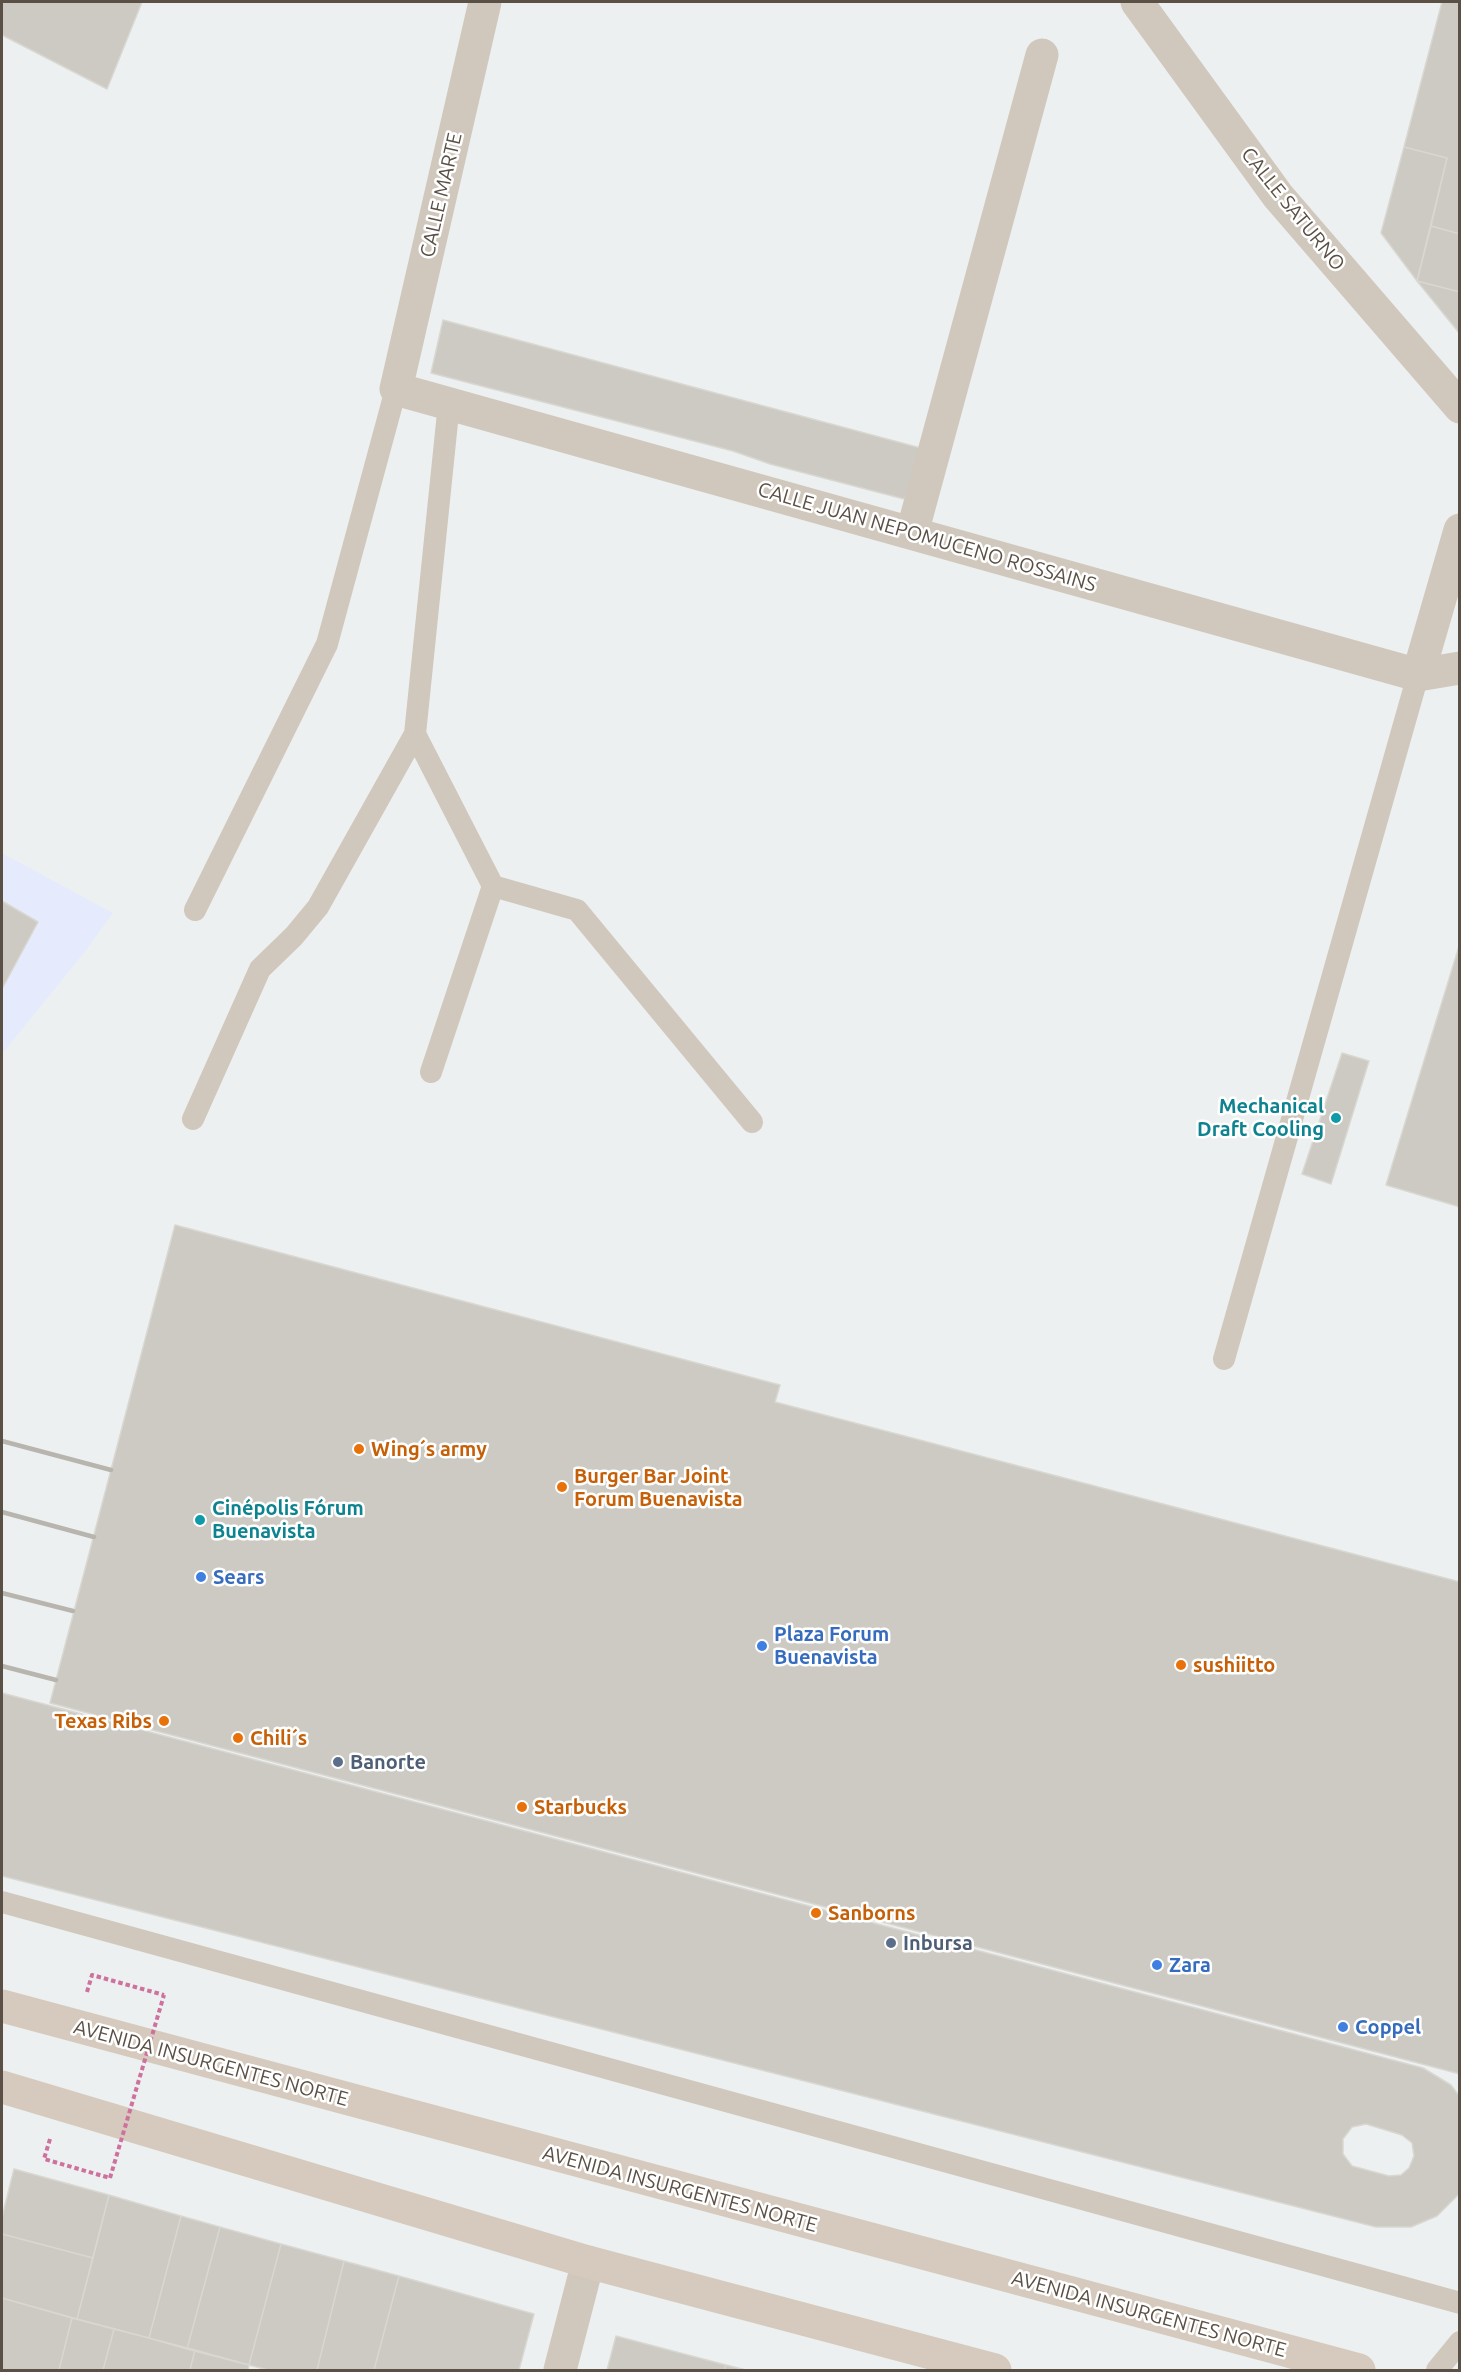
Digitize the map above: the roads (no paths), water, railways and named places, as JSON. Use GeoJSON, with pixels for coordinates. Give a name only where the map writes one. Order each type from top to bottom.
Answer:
{"type":"FeatureCollection","features":[{"type":"Feature","properties":{"kind":"main road","name":"AVENIDA INSURGENTES NORTE"},"geometry":{"type":"LineString","coordinates":[[2,2007],[1359,2370]]}},
{"type":"Feature","properties":{"kind":"main road"},"geometry":{"type":"LineString","coordinates":[[2,2087],[588,2262],[995,2370]]}},
{"type":"Feature","properties":{"kind":"street","name":"CALLE MARTE"},"geometry":{"type":"LineString","coordinates":[[396,389],[485,2]]}},
{"type":"Feature","properties":{"kind":"street","name":"CALLE SATURNO"},"geometry":{"type":"LineString","coordinates":[[1137,2],[1278,196],[1460,407]]}},
{"type":"Feature","properties":{"kind":"street"},"geometry":{"type":"LineString","coordinates":[[912,533],[1042,55]]}},
{"type":"Feature","properties":{"kind":"street","name":"CALLE JUAN NEPOMUCENO ROSSAINS"},"geometry":{"type":"LineString","coordinates":[[396,389],[1418,675],[1460,668]]}},
{"type":"Feature","properties":{"kind":"street"},"geometry":{"type":"LineString","coordinates":[[1418,675],[1460,530]]}},
{"type":"Feature","properties":{"kind":"street"},"geometry":{"type":"LineString","coordinates":[[560,2370],[588,2262]]}},
{"type":"Feature","properties":{"kind":"lane"},"geometry":{"type":"LineString","coordinates":[[195,910],[327,644],[396,389]]}},
{"type":"Feature","properties":{"kind":"lane"},"geometry":{"type":"LineString","coordinates":[[193,1119],[260,969],[294,936],[318,907],[415,734],[449,403]]}},
{"type":"Feature","properties":{"kind":"lane"},"geometry":{"type":"LineString","coordinates":[[1224,1359],[1418,675]]}},
{"type":"Feature","properties":{"kind":"lane"},"geometry":{"type":"LineString","coordinates":[[415,734],[493,885],[431,1072]]}},
{"type":"Feature","properties":{"kind":"lane"},"geometry":{"type":"LineString","coordinates":[[493,885],[577,910],[752,1122]]}},
{"type":"Feature","properties":{"kind":"lane"},"geometry":{"type":"LineString","coordinates":[[2,1902],[1460,2303]]}},
{"type":"Feature","properties":{"kind":"lane"},"geometry":{"type":"LineString","coordinates":[[1437,2370],[1460,2342]]}},
{"type":"Feature","properties":{"kind":"railway"},"geometry":{"type":"LineString","coordinates":[[2,1441],[111,1470]]}},
{"type":"Feature","properties":{"kind":"railway"},"geometry":{"type":"LineString","coordinates":[[2,1512],[94,1537]]}},
{"type":"Feature","properties":{"kind":"railway"},"geometry":{"type":"LineString","coordinates":[[2,1593],[73,1611]]}},
{"type":"Feature","properties":{"kind":"railway"},"geometry":{"type":"LineString","coordinates":[[2,1666],[56,1680]]}},
{"type":"Feature","properties":{"kind":"place","name":"Mechanical Draft Cooling"},"geometry":{"type":"Point","coordinates":[1336,1118]}},
{"type":"Feature","properties":{"kind":"place","name":"Wing´s army"},"geometry":{"type":"Point","coordinates":[359,1449]}},
{"type":"Feature","properties":{"kind":"place","name":"Burger Bar Joint Forum Buenavista"},"geometry":{"type":"Point","coordinates":[562,1487]}},
{"type":"Feature","properties":{"kind":"place","name":"Cinépolis Fórum Buenavista"},"geometry":{"type":"Point","coordinates":[200,1520]}},
{"type":"Feature","properties":{"kind":"place","name":"Sears"},"geometry":{"type":"Point","coordinates":[201,1577]}},
{"type":"Feature","properties":{"kind":"place","name":"Plaza Forum Buenavista"},"geometry":{"type":"Point","coordinates":[762,1646]}},
{"type":"Feature","properties":{"kind":"place","name":"sushiitto"},"geometry":{"type":"Point","coordinates":[1181,1665]}},
{"type":"Feature","properties":{"kind":"place","name":"Texas Ribs"},"geometry":{"type":"Point","coordinates":[164,1721]}},
{"type":"Feature","properties":{"kind":"place","name":"Chili´s"},"geometry":{"type":"Point","coordinates":[238,1738]}},
{"type":"Feature","properties":{"kind":"place","name":"Banorte"},"geometry":{"type":"Point","coordinates":[338,1762]}},
{"type":"Feature","properties":{"kind":"place","name":"Starbucks"},"geometry":{"type":"Point","coordinates":[522,1807]}},
{"type":"Feature","properties":{"kind":"place","name":"Sanborns"},"geometry":{"type":"Point","coordinates":[816,1913]}},
{"type":"Feature","properties":{"kind":"place","name":"Inbursa"},"geometry":{"type":"Point","coordinates":[891,1943]}},
{"type":"Feature","properties":{"kind":"place","name":"Zara"},"geometry":{"type":"Point","coordinates":[1157,1965]}},
{"type":"Feature","properties":{"kind":"place","name":"Coppel"},"geometry":{"type":"Point","coordinates":[1343,2027]}}]}
